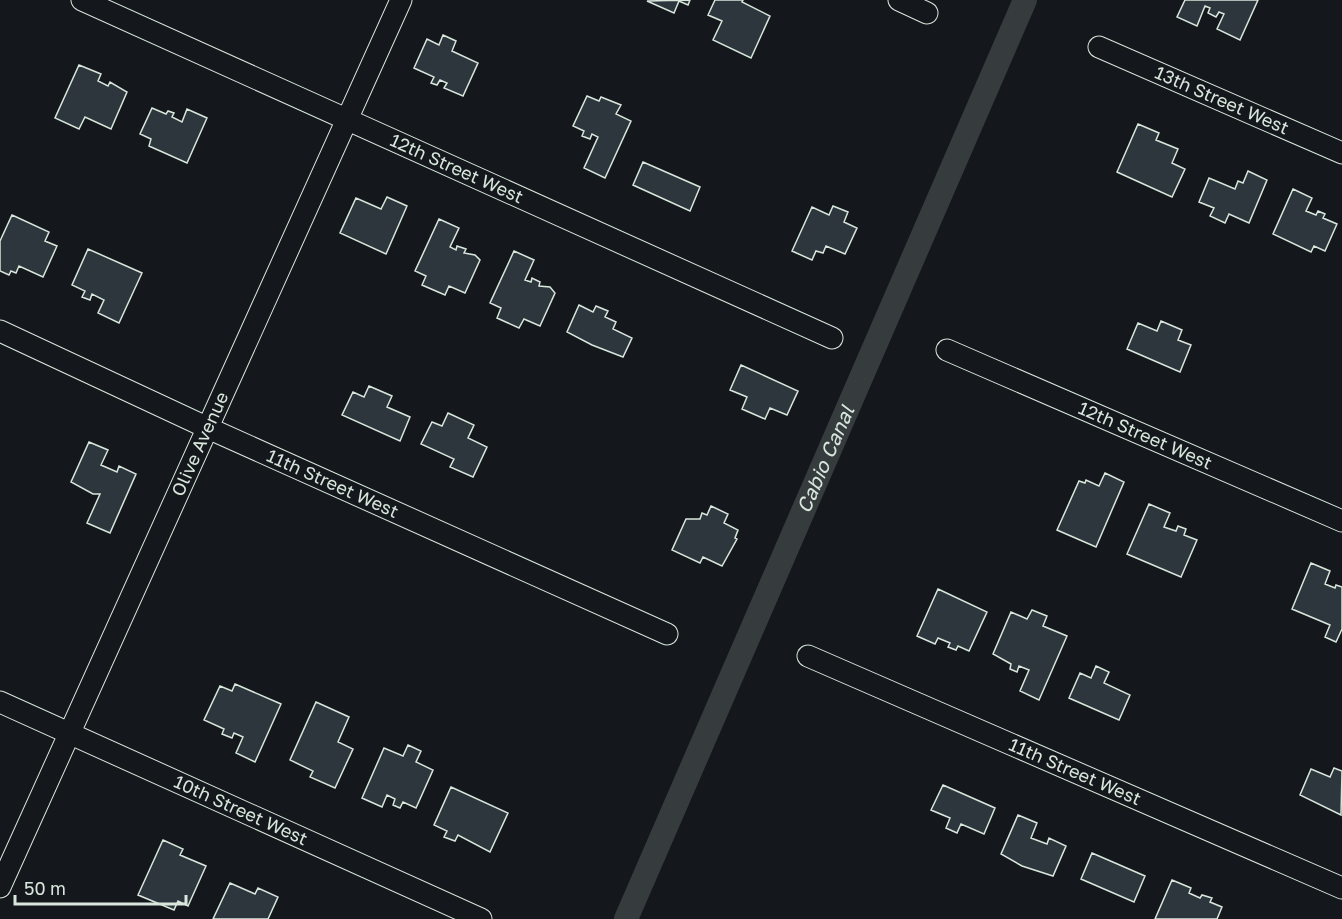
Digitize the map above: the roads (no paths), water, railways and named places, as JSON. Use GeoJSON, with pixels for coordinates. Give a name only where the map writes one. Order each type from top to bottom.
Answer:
{"type":"FeatureCollection","features":[{"type":"Feature","properties":{"kind":"street","name":"12th Street West"},"geometry":{"type":"LineString","coordinates":[[82,0],[831,338]]}},
{"type":"Feature","properties":{"kind":"street","name":"Olive Avenue"},"geometry":{"type":"LineString","coordinates":[[0,887],[401,0]]}},
{"type":"Feature","properties":{"kind":"street"},"geometry":{"type":"LineString","coordinates":[[899,0],[927,13]]}},
{"type":"Feature","properties":{"kind":"street","name":"13th Street West"},"geometry":{"type":"LineString","coordinates":[[1100,47],[1342,153]]}},
{"type":"Feature","properties":{"kind":"street","name":"11th Street West"},"geometry":{"type":"LineString","coordinates":[[0,331],[208,428],[667,634]]}},
{"type":"Feature","properties":{"kind":"street","name":"12th Street West"},"geometry":{"type":"LineString","coordinates":[[947,350],[1342,521]]}},
{"type":"Feature","properties":{"kind":"street","name":"11th Street West"},"geometry":{"type":"LineString","coordinates":[[808,656],[1342,888]]}},
{"type":"Feature","properties":{"kind":"street","name":"10th Street West"},"geometry":{"type":"LineString","coordinates":[[0,702],[481,919]]}},
{"type":"Feature","properties":{"kind":"waterway","name":"Cabio Canal"},"geometry":{"type":"LineString","coordinates":[[626,919],[1025,0]]}}]}
